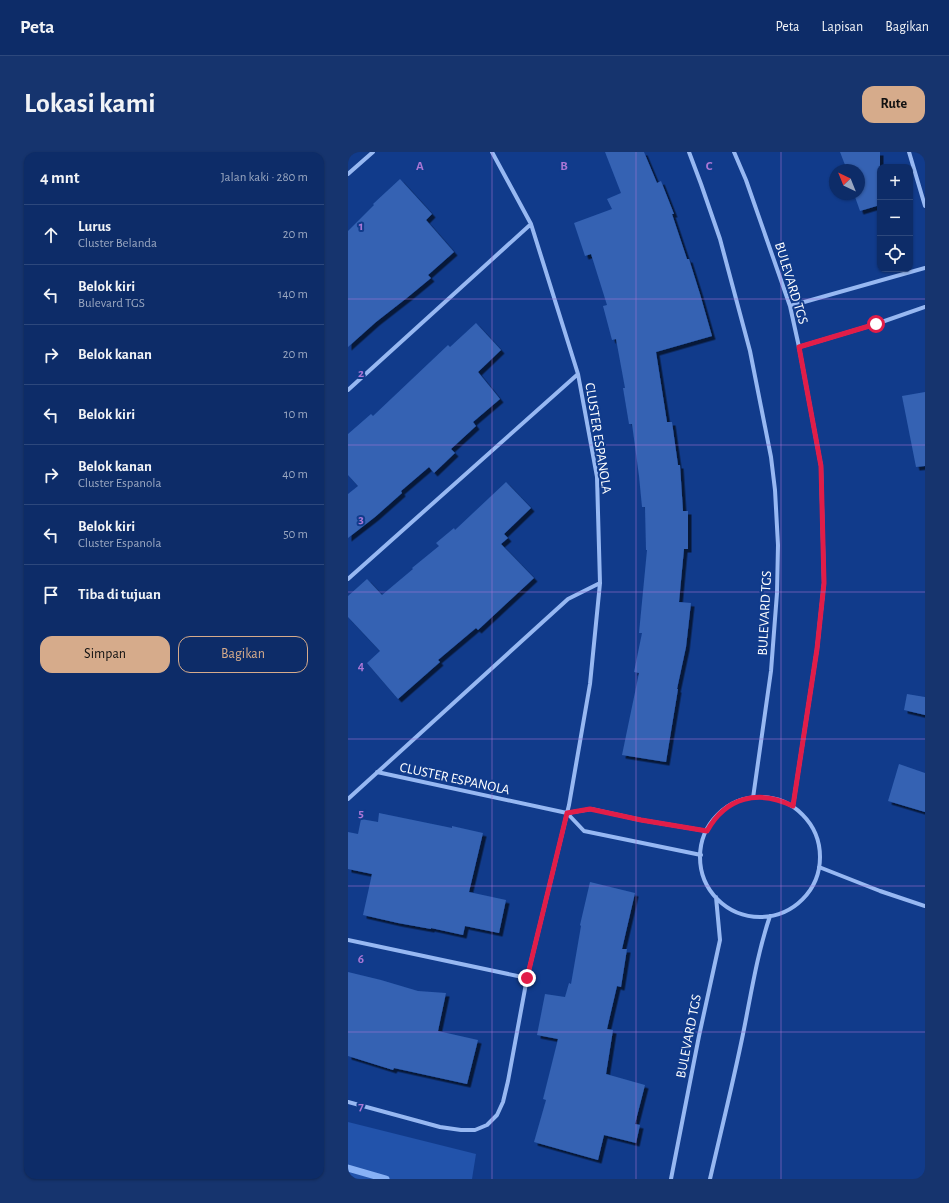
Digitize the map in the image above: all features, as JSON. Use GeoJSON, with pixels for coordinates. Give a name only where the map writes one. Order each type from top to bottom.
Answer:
{"type":"FeatureCollection","features":[{"type":"Feature","properties":{"kind":"street"},"geometry":{"type":"LineString","coordinates":[[348,174],[373,152]]}},
{"type":"Feature","properties":{"kind":"street","name":"CLUSTER ESPANOLA"},"geometry":{"type":"LineString","coordinates":[[348,1102],[440,1127],[461,1130],[475,1130],[487,1125],[497,1115],[503,1102],[508,1081],[527,978],[567,813],[590,684],[600,583],[597,478],[578,374],[531,224],[492,152]]}},
{"type":"Feature","properties":{"kind":"street","name":"BULEVARD TGS"},"geometry":{"type":"LineString","coordinates":[[689,152],[720,239],[750,351],[771,457],[774,484],[778,545],[774,632],[771,671],[753,798]]}},
{"type":"Feature","properties":{"kind":"street","name":"BULEVARD TGS"},"geometry":{"type":"LineString","coordinates":[[734,152],[746,180],[790,306],[821,466],[824,583],[817,649],[793,806]]}},
{"type":"Feature","properties":{"kind":"street"},"geometry":{"type":"LineString","coordinates":[[908,152],[925,206]]}},
{"type":"Feature","properties":{"kind":"street"},"geometry":{"type":"LineString","coordinates":[[348,390],[531,224]]}},
{"type":"Feature","properties":{"kind":"street"},"geometry":{"type":"LineString","coordinates":[[790,306],[925,268]]}},
{"type":"Feature","properties":{"kind":"street"},"geometry":{"type":"LineString","coordinates":[[799,347],[876,324],[925,307]]}},
{"type":"Feature","properties":{"kind":"street"},"geometry":{"type":"LineString","coordinates":[[348,579],[578,374]]}},
{"type":"Feature","properties":{"kind":"street"},"geometry":{"type":"LineString","coordinates":[[348,799],[568,599],[600,583]]}},
{"type":"Feature","properties":{"kind":"street","name":"CLUSTER ESPANOLA"},"geometry":{"type":"LineString","coordinates":[[377,772],[567,813],[590,809],[641,820],[707,831]]}},
{"type":"Feature","properties":{"kind":"street"},"geometry":{"type":"LineString","coordinates":[[767,797],[781,800],[793,806],[810,823],[816,833],[819,844],[819,867],[816,879],[810,890],[803,899],[787,910],[770,916],[758,917],[746,915],[725,905],[711,890],[703,873],[701,855],[702,843],[712,822],[726,808],[744,800],[753,798],[767,797]]}},
{"type":"Feature","properties":{"kind":"street"},"geometry":{"type":"LineString","coordinates":[[567,813],[584,831],[701,855]]}},
{"type":"Feature","properties":{"kind":"street"},"geometry":{"type":"LineString","coordinates":[[819,867],[880,891],[925,906]]}},
{"type":"Feature","properties":{"kind":"street","name":"BULEVARD TGS"},"geometry":{"type":"LineString","coordinates":[[671,1179],[699,1036],[720,940],[716,897]]}},
{"type":"Feature","properties":{"kind":"street"},"geometry":{"type":"LineString","coordinates":[[710,1179],[742,1040],[760,950],[770,916]]}},
{"type":"Feature","properties":{"kind":"street"},"geometry":{"type":"LineString","coordinates":[[348,940],[527,978]]}},
{"type":"Feature","properties":{"kind":"shaded area"},"geometry":{"type":"Polygon","coordinates":[[[348,1122],[476,1154],[472,1179],[348,1179],[348,1122]]]}},
{"type":"Feature","properties":{"kind":"building"},"geometry":{"type":"Polygon","coordinates":[[[605,152],[644,152],[657,183],[661,181],[674,214],[672,214],[687,259],[689,259],[712,336],[656,352],[667,422],[672,422],[678,465],[680,465],[683,511],[688,511],[688,549],[684,549],[679,602],[691,603],[686,647],[677,689],[666,762],[622,755],[639,673],[634,672],[642,633],[639,633],[647,550],[645,507],[642,507],[632,424],[629,424],[623,388],[625,388],[616,339],[612,340],[603,306],[607,305],[591,254],[585,256],[574,223],[612,209],[607,199],[621,193],[605,152]]]}},
{"type":"Feature","properties":{"kind":"building"},"geometry":{"type":"Polygon","coordinates":[[[840,152],[880,152],[880,164],[877,164],[877,206],[860,211],[856,200],[865,200],[865,164],[845,164],[840,152]]]}},
{"type":"Feature","properties":{"kind":"building"},"geometry":{"type":"Polygon","coordinates":[[[400,179],[432,214],[426,220],[454,252],[428,275],[431,278],[376,322],[348,347],[348,231],[374,205],[373,204],[400,179]]]}},
{"type":"Feature","properties":{"kind":"building"},"geometry":{"type":"Polygon","coordinates":[[[476,323],[501,350],[478,372],[500,399],[473,422],[476,426],[451,449],[455,453],[434,473],[429,467],[401,491],[402,493],[375,517],[348,538],[348,494],[358,486],[348,475],[348,434],[371,414],[373,416],[448,345],[450,347],[476,323]]]}},
{"type":"Feature","properties":{"kind":"building"},"geometry":{"type":"Polygon","coordinates":[[[925,392],[925,466],[916,467],[902,396],[925,392]]]}},
{"type":"Feature","properties":{"kind":"building"},"geometry":{"type":"Polygon","coordinates":[[[506,482],[531,508],[504,534],[508,538],[501,544],[534,578],[478,630],[476,628],[438,660],[440,662],[398,699],[367,663],[380,651],[348,617],[348,596],[367,579],[382,595],[439,546],[436,543],[454,528],[455,530],[506,482]]]}},
{"type":"Feature","properties":{"kind":"building"},"geometry":{"type":"Polygon","coordinates":[[[907,694],[925,697],[925,715],[904,710],[907,694]]]}},
{"type":"Feature","properties":{"kind":"building"},"geometry":{"type":"Polygon","coordinates":[[[899,764],[925,773],[925,812],[888,801],[899,764]]]}},
{"type":"Feature","properties":{"kind":"building"},"geometry":{"type":"Polygon","coordinates":[[[379,813],[483,833],[469,892],[506,900],[499,933],[465,926],[463,935],[363,915],[372,874],[348,869],[348,832],[358,834],[361,819],[378,822],[379,813]]]}},
{"type":"Feature","properties":{"kind":"building"},"geometry":{"type":"Polygon","coordinates":[[[590,882],[635,893],[622,949],[627,949],[621,987],[617,986],[607,1029],[613,1030],[606,1074],[645,1085],[635,1124],[640,1125],[636,1143],[604,1135],[598,1160],[534,1142],[546,1100],[543,1099],[558,1039],[537,1035],[545,994],[565,997],[569,983],[571,984],[580,925],[590,882]]]}},
{"type":"Feature","properties":{"kind":"building"},"geometry":{"type":"Polygon","coordinates":[[[348,972],[418,991],[446,993],[438,1031],[478,1040],[467,1084],[394,1068],[393,1070],[348,1056],[348,972]]]}},
{"type":"Feature","properties":{"kind":"waterway"},"geometry":{"type":"LineString","coordinates":[[348,1168],[386,1179]]}},
{"type":"Feature","properties":{"kind":"route"},"geometry":{"type":"LineString","coordinates":[[527,978],[567,813],[590,809],[641,820],[707,831],[712,822],[726,808],[734,803],[744,800],[767,797],[781,800],[793,806],[817,649],[824,583],[821,466],[799,347],[876,324]]}}]}
